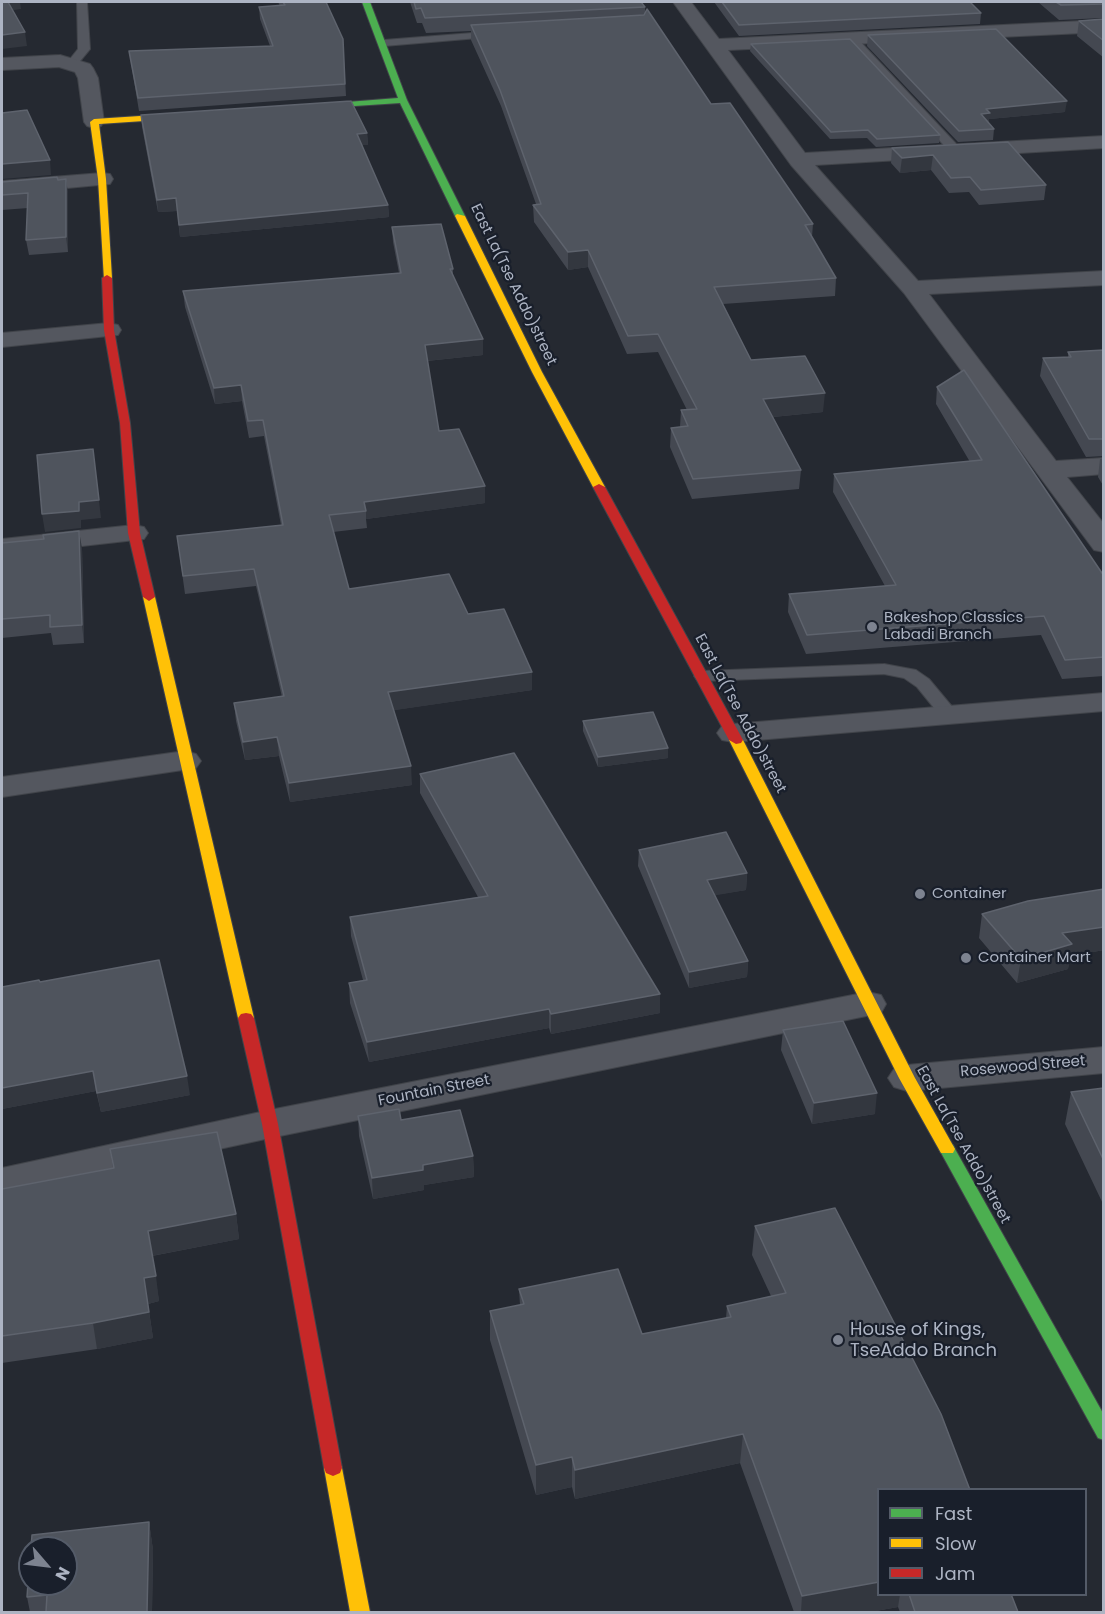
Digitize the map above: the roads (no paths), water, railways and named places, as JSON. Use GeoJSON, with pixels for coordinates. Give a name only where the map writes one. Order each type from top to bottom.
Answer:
{"type":"FeatureCollection","features":[{"type":"Feature","properties":{"kind":"street","name":"East La(Tse Addo)street"},"geometry":{"type":"LineString","coordinates":[[366,2],[384,43],[403,100],[537,372],[733,733],[907,1078],[1104,1433]]}},
{"type":"Feature","properties":{"kind":"street"},"geometry":{"type":"LineString","coordinates":[[682,2],[799,160],[912,288],[1104,544]]}},
{"type":"Feature","properties":{"kind":"street"},"geometry":{"type":"LineString","coordinates":[[715,45],[1104,26]]}},
{"type":"Feature","properties":{"kind":"street"},"geometry":{"type":"LineString","coordinates":[[2,64],[44,61],[72,64],[83,68],[88,78],[102,179],[109,330],[125,423],[134,533],[270,1124],[360,1612]]}},
{"type":"Feature","properties":{"kind":"street"},"geometry":{"type":"LineString","coordinates":[[296,108],[403,100]]}},
{"type":"Feature","properties":{"kind":"street"},"geometry":{"type":"LineString","coordinates":[[94,122],[201,115]]}},
{"type":"Feature","properties":{"kind":"street"},"geometry":{"type":"LineString","coordinates":[[799,160],[1104,142]]}},
{"type":"Feature","properties":{"kind":"street"},"geometry":{"type":"LineString","coordinates":[[2,188],[102,179]]}},
{"type":"Feature","properties":{"kind":"street"},"geometry":{"type":"LineString","coordinates":[[912,288],[1104,278]]}},
{"type":"Feature","properties":{"kind":"street"},"geometry":{"type":"LineString","coordinates":[[2,340],[109,330]]}},
{"type":"Feature","properties":{"kind":"street"},"geometry":{"type":"LineString","coordinates":[[1048,470],[1104,466]]}},
{"type":"Feature","properties":{"kind":"street"},"geometry":{"type":"LineString","coordinates":[[2,547],[134,533]]}},
{"type":"Feature","properties":{"kind":"street"},"geometry":{"type":"LineString","coordinates":[[733,733],[1104,702]]}},
{"type":"Feature","properties":{"kind":"street"},"geometry":{"type":"LineString","coordinates":[[2,787],[185,760]]}},
{"type":"Feature","properties":{"kind":"street","name":"Fountain Street"},"geometry":{"type":"LineString","coordinates":[[2,1182],[270,1124],[868,1004]]}},
{"type":"Feature","properties":{"kind":"street","name":"Rosewood Street"},"geometry":{"type":"LineString","coordinates":[[907,1078],[1104,1060]]}},
{"type":"Feature","properties":{"kind":"lane"},"geometry":{"type":"LineString","coordinates":[[72,64],[84,49],[82,2]]}},
{"type":"Feature","properties":{"kind":"lane"},"geometry":{"type":"LineString","coordinates":[[384,43],[510,33]]}},
{"type":"Feature","properties":{"kind":"lane"},"geometry":{"type":"LineString","coordinates":[[851,38],[956,151]]}},
{"type":"Feature","properties":{"kind":"lane"},"geometry":{"type":"LineString","coordinates":[[702,676],[884,669],[910,674],[923,683],[950,715]]}},
{"type":"Feature","properties":{"kind":"place","name":"Bakeshop Classics Labadi Branch"},"geometry":{"type":"Point","coordinates":[872,627]}},
{"type":"Feature","properties":{"kind":"place","name":"Container"},"geometry":{"type":"Point","coordinates":[920,894]}},
{"type":"Feature","properties":{"kind":"place","name":"Container Mart"},"geometry":{"type":"Point","coordinates":[966,958]}},
{"type":"Feature","properties":{"kind":"place","name":"House of Kings, TseAddo Branch"},"geometry":{"type":"Point","coordinates":[838,1340]}}]}
